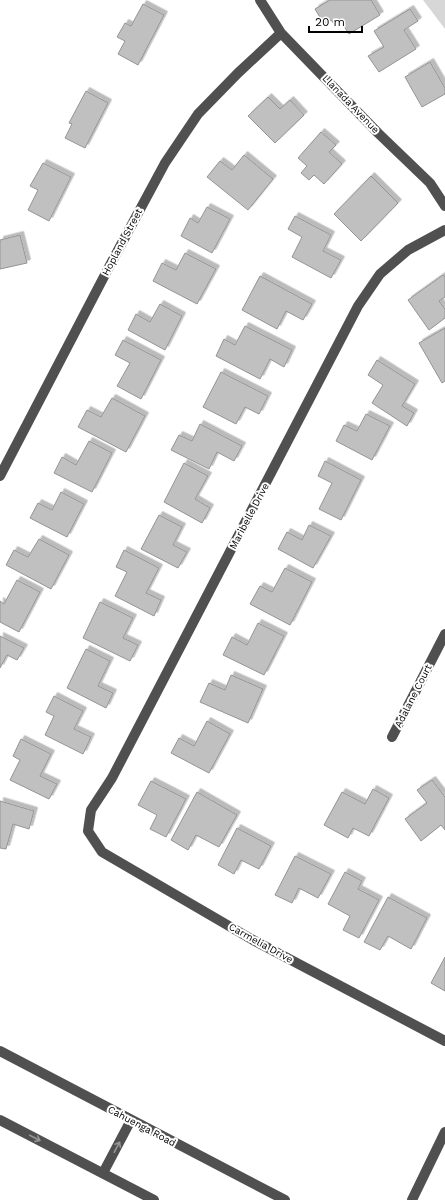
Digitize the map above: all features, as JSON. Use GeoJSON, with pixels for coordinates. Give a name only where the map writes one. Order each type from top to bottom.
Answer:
{"type":"FeatureCollection","features":[{"type":"Feature","properties":{"kind":"street","name":"Llanada Avenue"},"geometry":{"type":"LineString","coordinates":[[260,0],[281,33],[430,183],[445,206]]}},
{"type":"Feature","properties":{"kind":"street","name":"Hopland Street"},"geometry":{"type":"LineString","coordinates":[[0,476],[165,163],[198,114],[238,73],[281,33]]}},
{"type":"Feature","properties":{"kind":"street","name":"Maribelle Drive"},"geometry":{"type":"LineString","coordinates":[[88,830],[91,810],[112,778],[358,306],[380,274],[408,250],[445,230]]}},
{"type":"Feature","properties":{"kind":"street","name":"Adalane Court"},"geometry":{"type":"LineString","coordinates":[[392,737],[445,634]]}},
{"type":"Feature","properties":{"kind":"street","name":"Carmelia Drive"},"geometry":{"type":"LineString","coordinates":[[88,830],[102,852],[253,940],[445,1041]]}},
{"type":"Feature","properties":{"kind":"street","name":"Cahuenga Road"},"geometry":{"type":"LineString","coordinates":[[0,1051],[282,1199]]}},
{"type":"Feature","properties":{"kind":"street"},"geometry":{"type":"LineString","coordinates":[[0,1120],[154,1200]]}},
{"type":"Feature","properties":{"kind":"street"},"geometry":{"type":"LineString","coordinates":[[102,1173],[131,1120]]}},
{"type":"Feature","properties":{"kind":"street"},"geometry":{"type":"LineString","coordinates":[[412,1200],[445,1132]]}},
{"type":"Feature","properties":{"kind":"shaded area"},"geometry":{"type":"Polygon","coordinates":[[[423,0],[445,0],[445,29],[423,0]]]}},
{"type":"Feature","properties":{"kind":"building"},"geometry":{"type":"Polygon","coordinates":[[[330,0],[371,0],[380,15],[349,34],[340,20],[334,24],[331,20],[324,24],[315,9],[330,0]]]}},
{"type":"Feature","properties":{"kind":"building"},"geometry":{"type":"Polygon","coordinates":[[[143,4],[164,15],[138,65],[118,54],[125,41],[117,37],[125,23],[131,26],[143,4]]]}},
{"type":"Feature","properties":{"kind":"building"},"geometry":{"type":"Polygon","coordinates":[[[410,9],[418,21],[404,30],[416,49],[379,72],[368,56],[384,47],[374,31],[410,9]]]}},
{"type":"Feature","properties":{"kind":"building"},"geometry":{"type":"Polygon","coordinates":[[[430,62],[445,88],[445,94],[422,107],[405,77],[430,62]]]}},
{"type":"Feature","properties":{"kind":"building"},"geometry":{"type":"Polygon","coordinates":[[[86,91],[108,103],[85,148],[65,138],[72,124],[69,123],[86,91]]]}},
{"type":"Feature","properties":{"kind":"building"},"geometry":{"type":"Polygon","coordinates":[[[268,97],[280,109],[290,100],[304,115],[275,143],[248,116],[268,97]]]}},
{"type":"Feature","properties":{"kind":"building"},"geometry":{"type":"Polygon","coordinates":[[[321,132],[336,145],[329,152],[342,164],[324,184],[314,175],[309,180],[301,173],[307,166],[298,158],[321,132]]]}},
{"type":"Feature","properties":{"kind":"building"},"geometry":{"type":"Polygon","coordinates":[[[244,155],[273,179],[248,210],[207,177],[220,161],[232,170],[244,155]]]}},
{"type":"Feature","properties":{"kind":"building"},"geometry":{"type":"Polygon","coordinates":[[[43,163],[71,177],[49,221],[28,210],[38,190],[30,186],[43,163]]]}},
{"type":"Feature","properties":{"kind":"building"},"geometry":{"type":"Polygon","coordinates":[[[371,176],[398,203],[361,241],[334,214],[371,176]]]}},
{"type":"Feature","properties":{"kind":"building"},"geometry":{"type":"Polygon","coordinates":[[[207,207],[230,219],[212,253],[181,236],[190,218],[198,223],[207,207]]]}},
{"type":"Feature","properties":{"kind":"building"},"geometry":{"type":"Polygon","coordinates":[[[295,216],[331,235],[323,251],[341,260],[331,278],[292,257],[302,237],[288,229],[295,216]]]}},
{"type":"Feature","properties":{"kind":"building"},"geometry":{"type":"Polygon","coordinates":[[[20,235],[27,263],[0,269],[0,240],[20,235]]]}},
{"type":"Feature","properties":{"kind":"building"},"geometry":{"type":"Polygon","coordinates":[[[185,253],[216,269],[197,304],[153,281],[162,263],[176,270],[185,253]]]}},
{"type":"Feature","properties":{"kind":"building"},"geometry":{"type":"Polygon","coordinates":[[[443,275],[445,277],[445,297],[439,301],[445,309],[445,318],[429,330],[408,300],[443,275]]]}},
{"type":"Feature","properties":{"kind":"building"},"geometry":{"type":"Polygon","coordinates":[[[260,276],[312,304],[303,320],[286,311],[277,329],[242,310],[260,276]]]}},
{"type":"Feature","properties":{"kind":"building"},"geometry":{"type":"Polygon","coordinates":[[[160,304],[182,316],[165,350],[128,330],[136,314],[150,322],[160,304]]]}},
{"type":"Feature","properties":{"kind":"building"},"geometry":{"type":"Polygon","coordinates":[[[245,326],[292,350],[284,367],[270,359],[260,379],[216,356],[224,339],[235,345],[245,326]]]}},
{"type":"Feature","properties":{"kind":"building"},"geometry":{"type":"Polygon","coordinates":[[[445,328],[445,381],[442,383],[419,343],[445,328]]]}},
{"type":"Feature","properties":{"kind":"building"},"geometry":{"type":"Polygon","coordinates":[[[123,340],[161,360],[141,399],[117,386],[130,363],[115,355],[123,340]]]}},
{"type":"Feature","properties":{"kind":"building"},"geometry":{"type":"Polygon","coordinates":[[[377,360],[415,384],[402,406],[414,413],[407,426],[372,403],[383,385],[368,375],[377,360]]]}},
{"type":"Feature","properties":{"kind":"building"},"geometry":{"type":"Polygon","coordinates":[[[221,372],[268,396],[259,414],[245,407],[236,424],[203,407],[221,372]]]}},
{"type":"Feature","properties":{"kind":"building"},"geometry":{"type":"Polygon","coordinates":[[[112,398],[145,416],[126,452],[78,427],[87,410],[101,417],[112,398]]]}},
{"type":"Feature","properties":{"kind":"building"},"geometry":{"type":"Polygon","coordinates":[[[366,414],[390,426],[372,460],[336,441],[344,425],[357,431],[366,414]]]}},
{"type":"Feature","properties":{"kind":"building"},"geometry":{"type":"Polygon","coordinates":[[[200,424],[242,446],[234,461],[217,452],[209,469],[171,450],[179,435],[192,441],[200,424]]]}},
{"type":"Feature","properties":{"kind":"building"},"geometry":{"type":"Polygon","coordinates":[[[89,441],[112,453],[92,492],[54,473],[62,457],[76,465],[89,441]]]}},
{"type":"Feature","properties":{"kind":"building"},"geometry":{"type":"Polygon","coordinates":[[[325,461],[361,480],[341,520],[319,509],[332,483],[318,476],[325,461]]]}},
{"type":"Feature","properties":{"kind":"building"},"geometry":{"type":"Polygon","coordinates":[[[184,463],[208,476],[195,499],[210,508],[202,523],[164,502],[184,463]]]}},
{"type":"Feature","properties":{"kind":"building"},"geometry":{"type":"Polygon","coordinates":[[[61,492],[84,504],[67,537],[30,518],[38,503],[52,510],[61,492]]]}},
{"type":"Feature","properties":{"kind":"building"},"geometry":{"type":"Polygon","coordinates":[[[159,515],[182,527],[173,545],[187,552],[178,568],[141,549],[159,515]]]}},
{"type":"Feature","properties":{"kind":"building"},"geometry":{"type":"Polygon","coordinates":[[[309,525],[331,536],[313,568],[278,549],[287,532],[302,540],[309,525]]]}},
{"type":"Feature","properties":{"kind":"building"},"geometry":{"type":"Polygon","coordinates":[[[39,539],[69,555],[51,589],[6,565],[14,550],[28,557],[39,539]]]}},
{"type":"Feature","properties":{"kind":"building"},"geometry":{"type":"Polygon","coordinates":[[[124,550],[159,568],[146,593],[161,600],[154,616],[115,596],[127,572],[116,567],[124,550]]]}},
{"type":"Feature","properties":{"kind":"building"},"geometry":{"type":"Polygon","coordinates":[[[285,568],[312,582],[290,625],[250,604],[260,586],[272,592],[285,568]]]}},
{"type":"Feature","properties":{"kind":"building"},"geometry":{"type":"Polygon","coordinates":[[[17,580],[40,592],[19,632],[0,622],[0,601],[4,604],[17,580]]]}},
{"type":"Feature","properties":{"kind":"building"},"geometry":{"type":"Polygon","coordinates":[[[100,602],[133,618],[123,638],[138,645],[130,661],[83,638],[100,602]]]}},
{"type":"Feature","properties":{"kind":"building"},"geometry":{"type":"Polygon","coordinates":[[[258,623],[284,636],[264,675],[223,655],[232,637],[247,645],[258,623]]]}},
{"type":"Feature","properties":{"kind":"building"},"geometry":{"type":"Polygon","coordinates":[[[0,636],[24,648],[17,660],[7,655],[0,668],[0,636]]]}},
{"type":"Feature","properties":{"kind":"building"},"geometry":{"type":"Polygon","coordinates":[[[86,649],[110,661],[98,686],[113,693],[106,708],[67,688],[86,649]]]}},
{"type":"Feature","properties":{"kind":"building"},"geometry":{"type":"Polygon","coordinates":[[[231,675],[263,689],[248,723],[200,702],[209,683],[225,690],[231,675]]]}},
{"type":"Feature","properties":{"kind":"building"},"geometry":{"type":"Polygon","coordinates":[[[54,696],[83,711],[74,729],[91,737],[83,754],[45,735],[54,716],[46,712],[54,696]]]}},
{"type":"Feature","properties":{"kind":"building"},"geometry":{"type":"Polygon","coordinates":[[[207,721],[230,734],[209,773],[171,753],[179,738],[194,746],[207,721]]]}},
{"type":"Feature","properties":{"kind":"building"},"geometry":{"type":"Polygon","coordinates":[[[21,739],[51,754],[40,776],[57,784],[49,799],[10,780],[20,760],[13,756],[21,739]]]}},
{"type":"Feature","properties":{"kind":"building"},"geometry":{"type":"Polygon","coordinates":[[[432,780],[445,797],[445,830],[441,825],[421,841],[405,819],[427,803],[417,790],[432,780]]]}},
{"type":"Feature","properties":{"kind":"building"},"geometry":{"type":"Polygon","coordinates":[[[151,781],[186,799],[166,837],[150,829],[157,815],[138,805],[151,781]]]}},
{"type":"Feature","properties":{"kind":"building"},"geometry":{"type":"Polygon","coordinates":[[[373,789],[389,798],[369,836],[353,828],[348,838],[324,825],[342,792],[365,804],[373,789]]]}},
{"type":"Feature","properties":{"kind":"building"},"geometry":{"type":"Polygon","coordinates":[[[197,792],[237,815],[219,847],[196,835],[188,850],[171,840],[197,792]]]}},
{"type":"Feature","properties":{"kind":"building"},"geometry":{"type":"Polygon","coordinates":[[[0,801],[34,811],[29,829],[13,824],[6,849],[0,848],[0,801]]]}},
{"type":"Feature","properties":{"kind":"building"},"geometry":{"type":"Polygon","coordinates":[[[237,828],[271,846],[259,869],[241,860],[234,874],[218,865],[237,828]]]}},
{"type":"Feature","properties":{"kind":"building"},"geometry":{"type":"Polygon","coordinates":[[[295,856],[331,874],[318,898],[299,888],[292,903],[275,895],[295,856]]]}},
{"type":"Feature","properties":{"kind":"building"},"geometry":{"type":"Polygon","coordinates":[[[345,872],[362,881],[358,889],[379,900],[359,938],[343,930],[350,916],[328,904],[345,872]]]}},
{"type":"Feature","properties":{"kind":"building"},"geometry":{"type":"Polygon","coordinates":[[[388,897],[427,918],[411,949],[388,936],[380,950],[364,942],[388,897]]]}},
{"type":"Feature","properties":{"kind":"building"},"geometry":{"type":"Polygon","coordinates":[[[445,957],[445,991],[431,983],[445,957]]]}}]}
